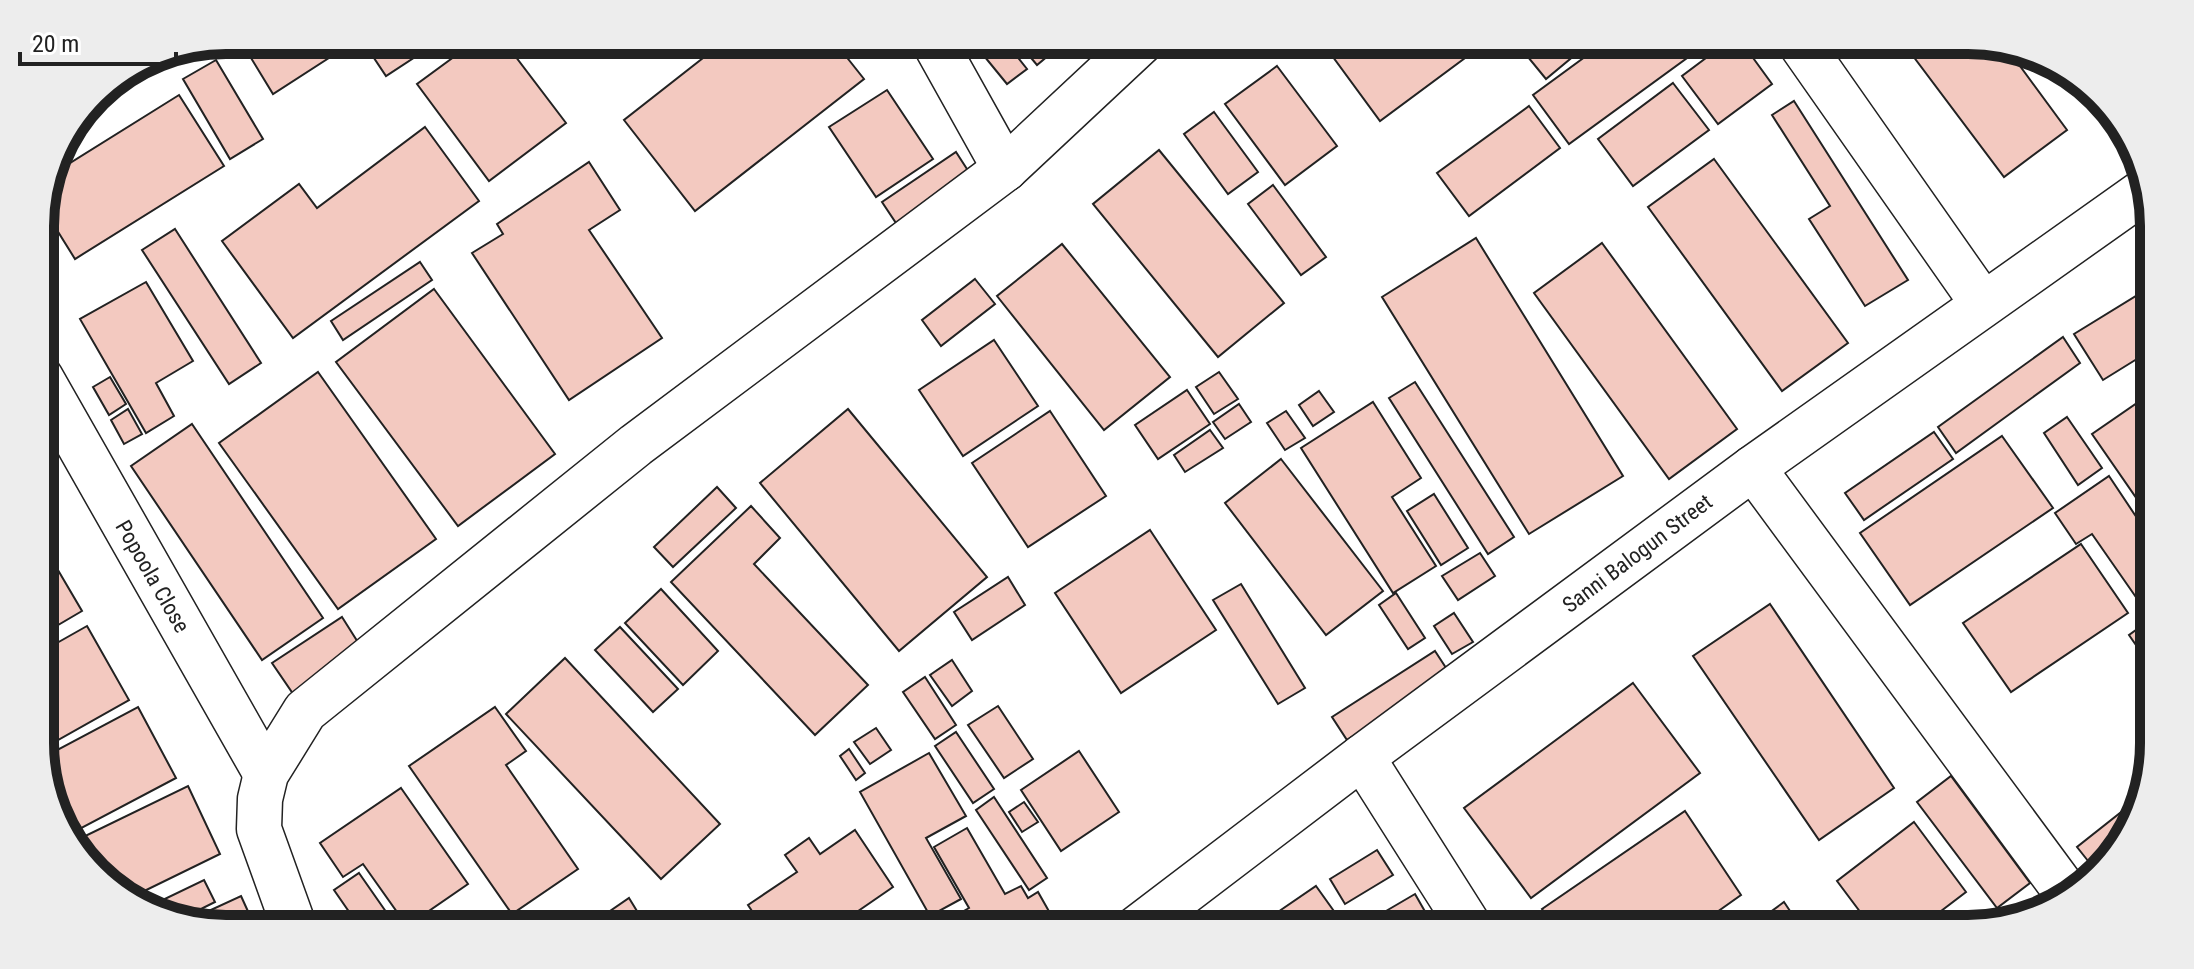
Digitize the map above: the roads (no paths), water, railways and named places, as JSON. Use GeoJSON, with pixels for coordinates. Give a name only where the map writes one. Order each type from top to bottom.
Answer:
{"type":"FeatureCollection","features":[{"type":"Feature","properties":{"kind":"street"},"geometry":{"type":"LineString","coordinates":[[941,54],[1005,169]]}},
{"type":"Feature","properties":{"kind":"street"},"geometry":{"type":"LineString","coordinates":[[290,915],[259,829],[260,799],[266,774],[305,711],[636,445],[1005,169],[1128,54]]}},
{"type":"Feature","properties":{"kind":"street"},"geometry":{"type":"LineString","coordinates":[[1808,54],[1983,304]]}},
{"type":"Feature","properties":{"kind":"street","name":"Sanni Balogun Street"},"geometry":{"type":"LineString","coordinates":[[1154,915],[1753,468],[2137,196]]}},
{"type":"Feature","properties":{"kind":"street","name":"Popoola Close"},"geometry":{"type":"LineString","coordinates":[[54,401],[266,774]]}},
{"type":"Feature","properties":{"kind":"street"},"geometry":{"type":"LineString","coordinates":[[1753,468],[2062,887]]}},
{"type":"Feature","properties":{"kind":"street"},"geometry":{"type":"LineString","coordinates":[[1362,757],[1462,915]]}}]}
